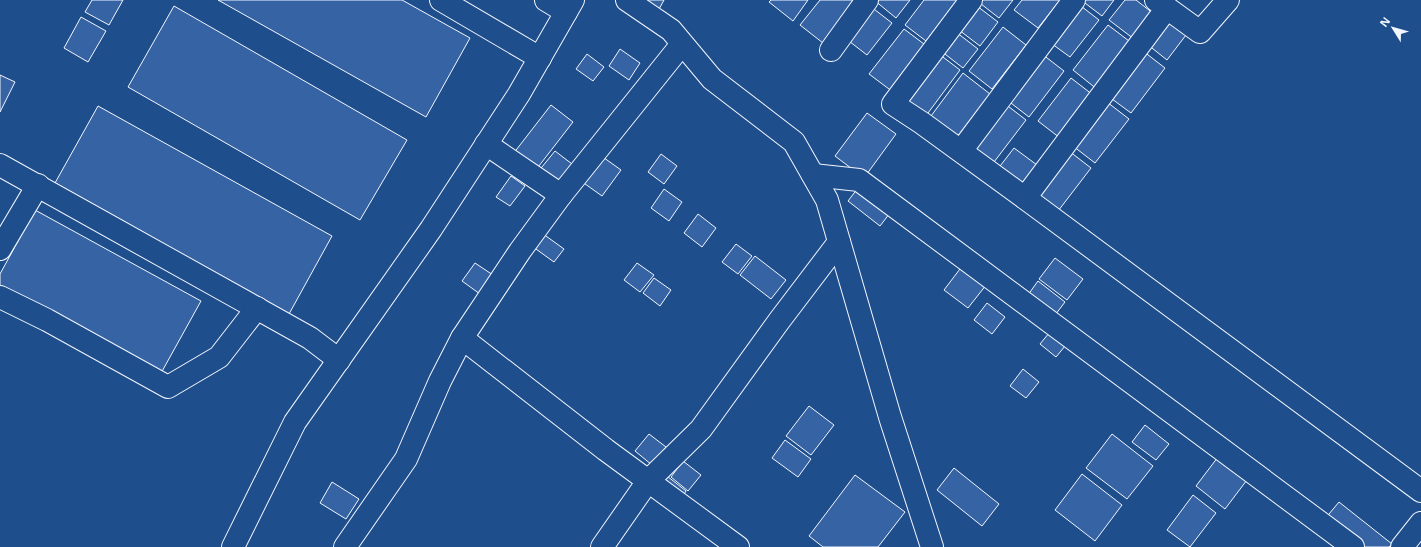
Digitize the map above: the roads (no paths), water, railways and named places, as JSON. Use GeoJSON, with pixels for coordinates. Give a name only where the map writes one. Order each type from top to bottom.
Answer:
{"type":"FeatureCollection","features":[{"type":"Feature","properties":{"kind":"street"},"geometry":{"type":"LineString","coordinates":[[441,0],[540,58]]}},
{"type":"Feature","properties":{"kind":"street"},"geometry":{"type":"LineString","coordinates":[[233,547],[295,422],[431,229],[519,94],[569,6],[546,0]]}},
{"type":"Feature","properties":{"kind":"street"},"geometry":{"type":"LineString","coordinates":[[626,0],[671,30],[712,79],[794,142],[827,200],[890,417],[932,547]]}},
{"type":"Feature","properties":{"kind":"street"},"geometry":{"type":"LineString","coordinates":[[831,50],[868,0]]}},
{"type":"Feature","properties":{"kind":"street"},"geometry":{"type":"LineString","coordinates":[[971,0],[893,104],[1025,198],[1421,492]]}},
{"type":"Feature","properties":{"kind":"street"},"geometry":{"type":"LineString","coordinates":[[960,151],[1074,0]]}},
{"type":"Feature","properties":{"kind":"street"},"geometry":{"type":"LineString","coordinates":[[1025,198],[1162,4],[1200,32],[1228,0]]}},
{"type":"Feature","properties":{"kind":"street"},"geometry":{"type":"LineString","coordinates":[[345,547],[406,459],[440,380],[462,338],[520,251],[561,196],[682,44]]}},
{"type":"Feature","properties":{"kind":"street"},"geometry":{"type":"LineString","coordinates":[[486,144],[561,196]]}},
{"type":"Feature","properties":{"kind":"street"},"geometry":{"type":"LineString","coordinates":[[0,165],[310,338],[339,360]]}},
{"type":"Feature","properties":{"kind":"street"},"geometry":{"type":"LineString","coordinates":[[813,175],[858,180],[1352,547]]}},
{"type":"Feature","properties":{"kind":"street"},"geometry":{"type":"LineString","coordinates":[[0,250],[38,185]]}},
{"type":"Feature","properties":{"kind":"street"},"geometry":{"type":"LineString","coordinates":[[602,547],[648,481],[701,429],[779,321],[839,242]]}},
{"type":"Feature","properties":{"kind":"street"},"geometry":{"type":"LineString","coordinates":[[0,297],[47,320],[168,387],[219,357],[257,308]]}},
{"type":"Feature","properties":{"kind":"street"},"geometry":{"type":"LineString","coordinates":[[462,338],[648,481],[738,547]]}},
{"type":"Feature","properties":{"kind":"street"},"geometry":{"type":"LineString","coordinates":[[1402,547],[1421,523]]}}]}
